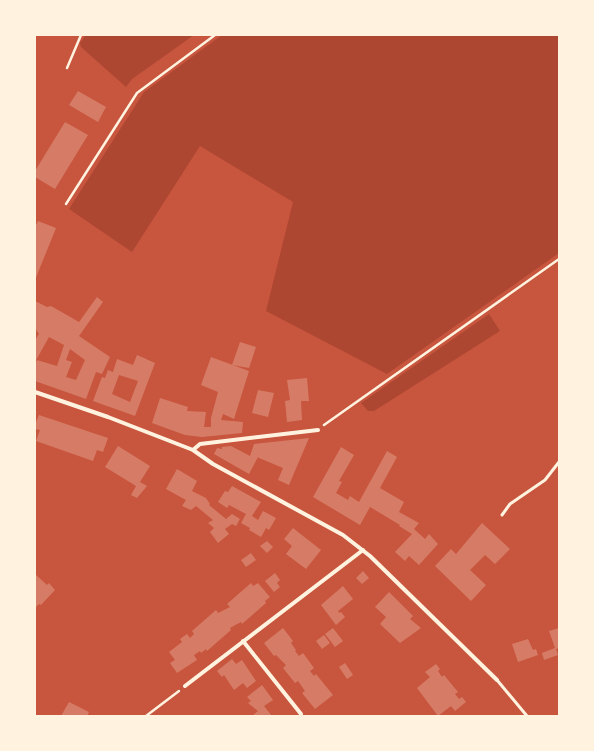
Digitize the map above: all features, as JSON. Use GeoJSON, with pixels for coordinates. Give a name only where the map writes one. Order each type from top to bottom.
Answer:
{"type":"FeatureCollection","features":[{"type":"Feature","properties":{"kind":"street"},"geometry":{"type":"LineString","coordinates":[[35,392],[193,450],[213,464],[343,535],[363,550],[497,680]]}},
{"type":"Feature","properties":{"kind":"street"},"geometry":{"type":"LineString","coordinates":[[193,450],[200,444],[318,430]]}},
{"type":"Feature","properties":{"kind":"street"},"geometry":{"type":"LineString","coordinates":[[186,686],[363,550]]}},
{"type":"Feature","properties":{"kind":"street"},"geometry":{"type":"LineString","coordinates":[[243,641],[301,714]]}},
{"type":"Feature","properties":{"kind":"lane"},"geometry":{"type":"LineString","coordinates":[[502,515],[510,504],[545,480],[559,462]]}},
{"type":"Feature","properties":{"kind":"lane"},"geometry":{"type":"LineString","coordinates":[[497,680],[527,716]]}},
{"type":"Feature","properties":{"kind":"path"},"geometry":{"type":"LineString","coordinates":[[67,68],[81,35]]}},
{"type":"Feature","properties":{"kind":"path"},"geometry":{"type":"LineString","coordinates":[[66,204],[137,92],[215,35]]}},
{"type":"Feature","properties":{"kind":"path"},"geometry":{"type":"LineString","coordinates":[[318,430],[329,420],[559,260]]}},
{"type":"Feature","properties":{"kind":"path"},"geometry":{"type":"LineString","coordinates":[[146,716],[186,686]]}},
{"type":"Feature","properties":{"kind":"shaded area"},"geometry":{"type":"Polygon","coordinates":[[[86,35],[194,35],[132,79],[126,87],[81,47],[80,43],[86,35]]]}},
{"type":"Feature","properties":{"kind":"shaded area"},"geometry":{"type":"Polygon","coordinates":[[[222,35],[559,35],[559,253],[387,374],[266,311],[293,202],[200,146],[132,252],[69,209],[144,92],[222,35]]]}},
{"type":"Feature","properties":{"kind":"shaded area"},"geometry":{"type":"Polygon","coordinates":[[[489,314],[500,331],[374,411],[368,411],[361,403],[489,314]]]}},
{"type":"Feature","properties":{"kind":"building"},"geometry":{"type":"Polygon","coordinates":[[[78,91],[106,107],[98,122],[69,105],[78,91]]]}},
{"type":"Feature","properties":{"kind":"building"},"geometry":{"type":"Polygon","coordinates":[[[65,122],[88,135],[55,189],[35,177],[35,171],[65,122]]]}},
{"type":"Feature","properties":{"kind":"building"},"geometry":{"type":"Polygon","coordinates":[[[38,221],[56,228],[35,280],[35,227],[38,221]]]}},
{"type":"Feature","properties":{"kind":"building"},"geometry":{"type":"Polygon","coordinates":[[[97,297],[103,302],[79,336],[110,357],[102,374],[96,372],[86,399],[35,381],[35,364],[37,360],[57,366],[64,345],[49,337],[35,362],[35,340],[39,334],[35,328],[35,301],[47,307],[51,306],[79,322],[97,297]],[[70,349],[66,360],[72,362],[66,377],[76,380],[85,360],[70,349]]]}},
{"type":"Feature","properties":{"kind":"building"},"geometry":{"type":"Polygon","coordinates":[[[240,342],[256,347],[249,368],[232,365],[240,342]]]}},
{"type":"Feature","properties":{"kind":"building"},"geometry":{"type":"Polygon","coordinates":[[[137,355],[155,363],[135,416],[93,401],[102,377],[105,378],[108,370],[113,372],[117,359],[133,365],[137,355]],[[119,375],[112,394],[130,402],[138,381],[119,375]]]}},
{"type":"Feature","properties":{"kind":"building"},"geometry":{"type":"Polygon","coordinates":[[[211,357],[249,371],[234,419],[223,414],[221,420],[243,422],[242,433],[202,437],[185,435],[152,423],[160,398],[188,407],[187,411],[206,412],[204,427],[211,427],[211,418],[218,392],[201,385],[211,357]]]}},
{"type":"Feature","properties":{"kind":"building"},"geometry":{"type":"Polygon","coordinates":[[[307,378],[309,401],[301,401],[302,420],[287,422],[285,401],[290,400],[287,380],[307,378]]]}},
{"type":"Feature","properties":{"kind":"building"},"geometry":{"type":"Polygon","coordinates":[[[258,390],[274,393],[268,417],[252,413],[258,390]]]}},
{"type":"Feature","properties":{"kind":"building"},"geometry":{"type":"Polygon","coordinates":[[[39,415],[108,438],[103,452],[97,450],[93,461],[36,441],[40,430],[35,429],[35,425],[39,415]]]}},
{"type":"Feature","properties":{"kind":"building"},"geometry":{"type":"Polygon","coordinates":[[[309,438],[289,485],[278,480],[283,468],[258,457],[249,474],[214,454],[217,448],[222,449],[222,447],[231,446],[250,456],[254,444],[309,438]]]}},
{"type":"Feature","properties":{"kind":"building"},"geometry":{"type":"Polygon","coordinates":[[[118,446],[150,466],[140,482],[147,486],[137,498],[131,495],[136,486],[105,467],[118,446]]]}},
{"type":"Feature","properties":{"kind":"building"},"geometry":{"type":"Polygon","coordinates":[[[341,447],[354,455],[339,481],[342,482],[336,493],[348,500],[350,496],[359,502],[387,451],[397,457],[380,488],[404,502],[399,512],[419,523],[414,529],[425,539],[429,534],[438,544],[419,565],[409,556],[405,561],[395,552],[412,534],[399,526],[400,525],[370,507],[360,525],[313,497],[341,447]]]}},
{"type":"Feature","properties":{"kind":"building"},"geometry":{"type":"Polygon","coordinates":[[[177,469],[197,481],[192,491],[206,498],[210,504],[209,505],[226,519],[232,514],[240,519],[236,526],[232,524],[225,529],[229,534],[218,543],[210,532],[214,528],[208,523],[213,520],[196,506],[191,510],[182,506],[186,500],[166,489],[177,469]]]}},
{"type":"Feature","properties":{"kind":"building"},"geometry":{"type":"Polygon","coordinates":[[[232,486],[261,502],[252,516],[258,520],[263,511],[276,518],[269,530],[266,528],[261,537],[241,523],[246,514],[229,505],[227,508],[218,502],[225,491],[228,492],[232,486]]]}},
{"type":"Feature","properties":{"kind":"building"},"geometry":{"type":"Polygon","coordinates":[[[482,523],[510,549],[495,564],[485,555],[470,570],[486,585],[471,601],[435,566],[451,549],[456,554],[482,523]]]}},
{"type":"Feature","properties":{"kind":"building"},"geometry":{"type":"Polygon","coordinates":[[[293,528],[321,550],[306,569],[286,554],[292,546],[284,539],[293,528]]]}},
{"type":"Feature","properties":{"kind":"building"},"geometry":{"type":"Polygon","coordinates":[[[267,541],[273,547],[267,553],[260,546],[267,541]]]}},
{"type":"Feature","properties":{"kind":"building"},"geometry":{"type":"Polygon","coordinates":[[[251,553],[256,560],[246,567],[241,560],[251,553]]]}},
{"type":"Feature","properties":{"kind":"building"},"geometry":{"type":"Polygon","coordinates":[[[363,571],[369,578],[362,584],[356,578],[363,571]]]}},
{"type":"Feature","properties":{"kind":"building"},"geometry":{"type":"Polygon","coordinates":[[[275,573],[280,580],[277,583],[280,587],[274,592],[265,581],[275,573]]]}},
{"type":"Feature","properties":{"kind":"building"},"geometry":{"type":"Polygon","coordinates":[[[35,574],[47,585],[49,583],[55,590],[41,605],[39,604],[36,607],[35,574]]]}},
{"type":"Feature","properties":{"kind":"building"},"geometry":{"type":"Polygon","coordinates":[[[251,583],[253,586],[258,583],[270,597],[265,601],[266,603],[242,624],[241,622],[230,628],[231,630],[207,651],[206,649],[201,653],[200,651],[194,655],[197,660],[177,673],[170,663],[175,660],[169,652],[182,642],[180,639],[187,634],[190,638],[194,634],[192,631],[216,610],[218,613],[230,607],[227,604],[251,583]]]}},
{"type":"Feature","properties":{"kind":"building"},"geometry":{"type":"Polygon","coordinates":[[[343,586],[353,599],[338,611],[345,617],[336,625],[321,605],[343,586]]]}},
{"type":"Feature","properties":{"kind":"building"},"geometry":{"type":"Polygon","coordinates":[[[389,592],[413,616],[410,619],[421,628],[400,643],[380,624],[386,617],[375,607],[389,592]]]}},
{"type":"Feature","properties":{"kind":"building"},"geometry":{"type":"Polygon","coordinates":[[[283,628],[293,641],[291,643],[296,650],[295,651],[299,656],[303,653],[314,668],[310,671],[314,676],[316,674],[333,695],[315,709],[302,693],[305,691],[298,681],[295,683],[283,668],[286,665],[276,655],[274,656],[264,643],[283,628]]]}},
{"type":"Feature","properties":{"kind":"building"},"geometry":{"type":"Polygon","coordinates":[[[333,628],[343,641],[335,647],[325,634],[333,628]]]}},
{"type":"Feature","properties":{"kind":"building"},"geometry":{"type":"Polygon","coordinates":[[[559,628],[559,648],[556,649],[558,655],[544,660],[542,653],[555,648],[549,631],[559,628]]]}},
{"type":"Feature","properties":{"kind":"building"},"geometry":{"type":"Polygon","coordinates":[[[324,635],[330,643],[322,649],[316,641],[324,635]]]}},
{"type":"Feature","properties":{"kind":"building"},"geometry":{"type":"Polygon","coordinates":[[[528,639],[533,650],[536,649],[538,655],[518,662],[512,644],[528,639]]]}},
{"type":"Feature","properties":{"kind":"building"},"geometry":{"type":"Polygon","coordinates":[[[232,659],[236,664],[242,660],[256,681],[247,688],[243,683],[234,690],[224,675],[222,677],[217,671],[232,659]]]}},
{"type":"Feature","properties":{"kind":"building"},"geometry":{"type":"Polygon","coordinates":[[[345,663],[353,675],[347,679],[339,667],[345,663]]]}},
{"type":"Feature","properties":{"kind":"building"},"geometry":{"type":"Polygon","coordinates":[[[436,664],[440,669],[438,671],[442,677],[444,675],[458,692],[455,694],[459,699],[462,697],[466,702],[455,711],[451,706],[438,716],[417,688],[430,677],[425,672],[436,664]]]}},
{"type":"Feature","properties":{"kind":"building"},"geometry":{"type":"Polygon","coordinates":[[[262,685],[273,700],[264,706],[272,716],[252,716],[258,711],[248,703],[251,701],[247,697],[262,685]]]}},
{"type":"Feature","properties":{"kind":"building"},"geometry":{"type":"Polygon","coordinates":[[[69,702],[89,712],[87,716],[61,716],[69,702]]]}}]}
